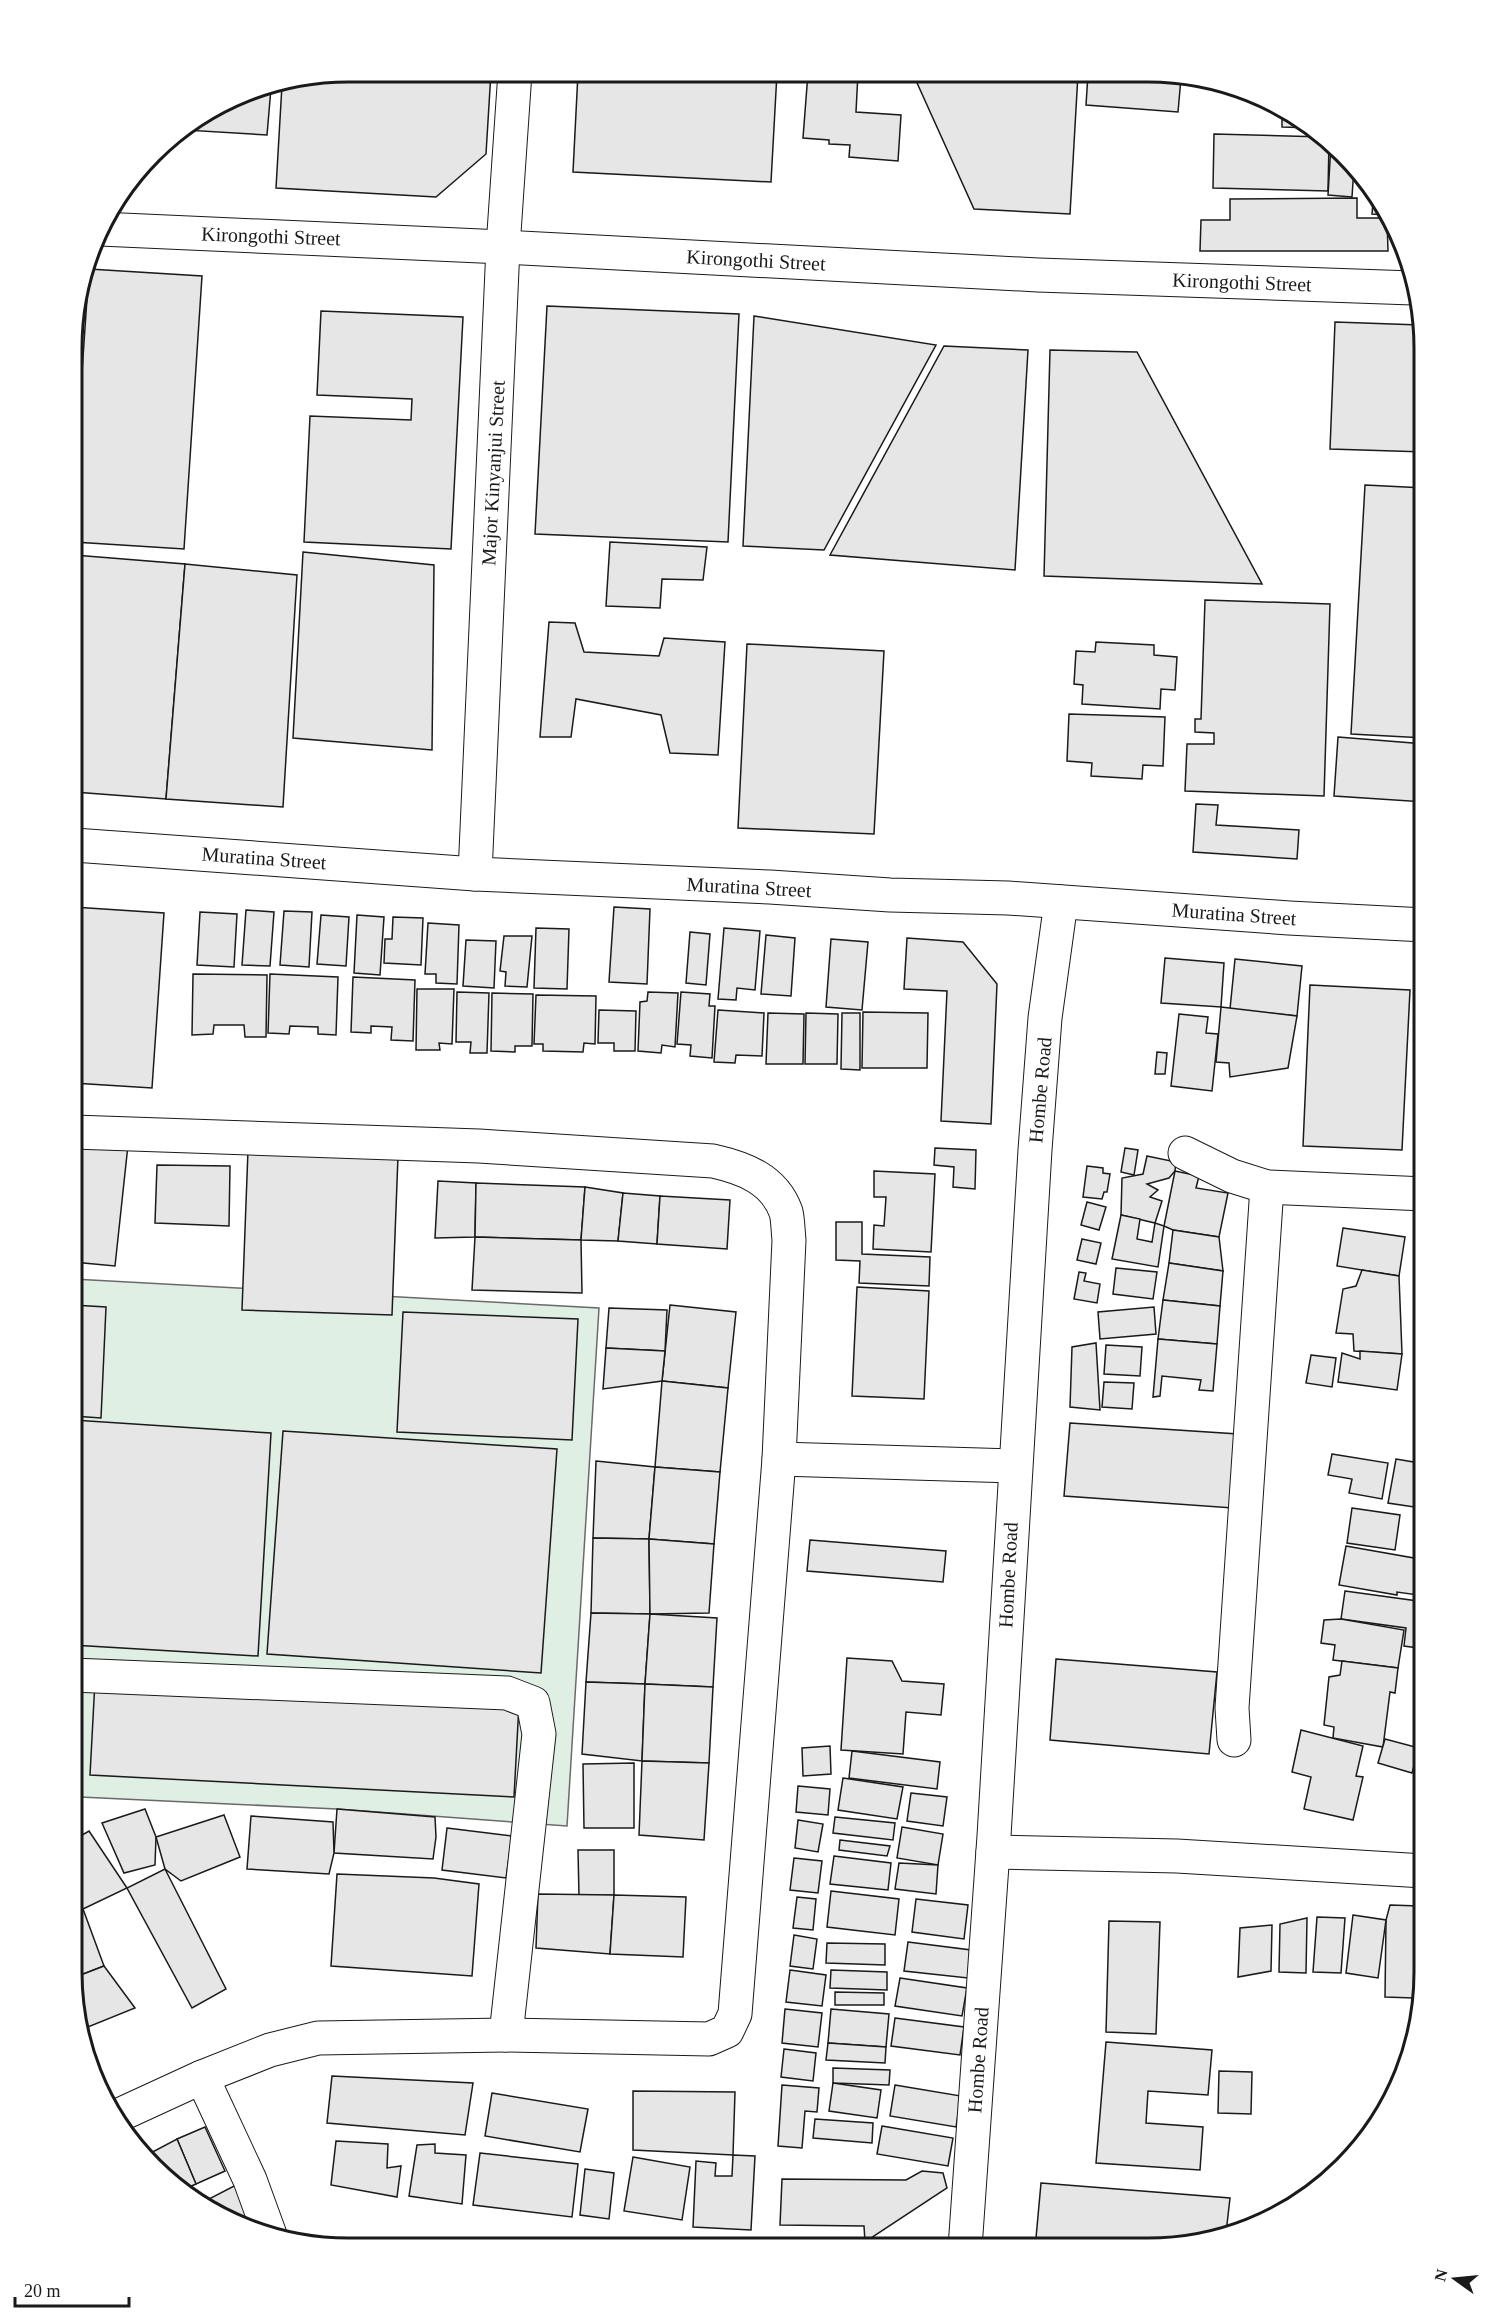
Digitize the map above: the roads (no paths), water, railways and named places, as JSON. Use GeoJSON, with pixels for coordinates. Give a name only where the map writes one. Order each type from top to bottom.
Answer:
{"type":"FeatureCollection","features":[{"type":"Feature","properties":{"kind":"street","name":"Major Kinyanjui Street"},"geometry":{"type":"LineString","coordinates":[[475,874],[503,247],[514,82]]}},
{"type":"Feature","properties":{"kind":"street","name":"Kirongothi Street"},"geometry":{"type":"LineString","coordinates":[[111,229],[1038,275],[1407,288]]}},
{"type":"Feature","properties":{"kind":"street","name":"Muratina Street"},"geometry":{"type":"LineString","coordinates":[[82,845],[475,874],[759,886],[890,895],[1008,898],[1414,924]]}},
{"type":"Feature","properties":{"kind":"street","name":"Hombe Road"},"geometry":{"type":"LineString","coordinates":[[966,2238],[993,1852],[1014,1466],[1045,1018],[1061,902]]}},
{"type":"Feature","properties":{"kind":"street"},"geometry":{"type":"LineString","coordinates":[[82,1132],[479,1146],[712,1161],[755,1175],[773,1190],[786,1213],[789,1240],[779,1460],[735,2014],[727,2031],[709,2039],[506,2035],[318,2038],[270,2050],[202,2077],[123,2114]]}},
{"type":"Feature","properties":{"kind":"street"},"geometry":{"type":"LineString","coordinates":[[1185,1153],[1232,1176],[1267,1187],[1414,1194]]}},
{"type":"Feature","properties":{"kind":"street"},"geometry":{"type":"LineString","coordinates":[[1234,1740],[1232,1708],[1267,1187]]}},
{"type":"Feature","properties":{"kind":"street"},"geometry":{"type":"LineString","coordinates":[[779,1460],[1014,1466]]}},
{"type":"Feature","properties":{"kind":"street"},"geometry":{"type":"LineString","coordinates":[[82,1676],[507,1693],[533,1703],[539,1734],[506,2035]]}},
{"type":"Feature","properties":{"kind":"street"},"geometry":{"type":"LineString","coordinates":[[993,1852],[1177,1856],[1414,1870]]}},
{"type":"Feature","properties":{"kind":"street"},"geometry":{"type":"LineString","coordinates":[[202,2077],[250,2180],[266,2225]]}}]}
